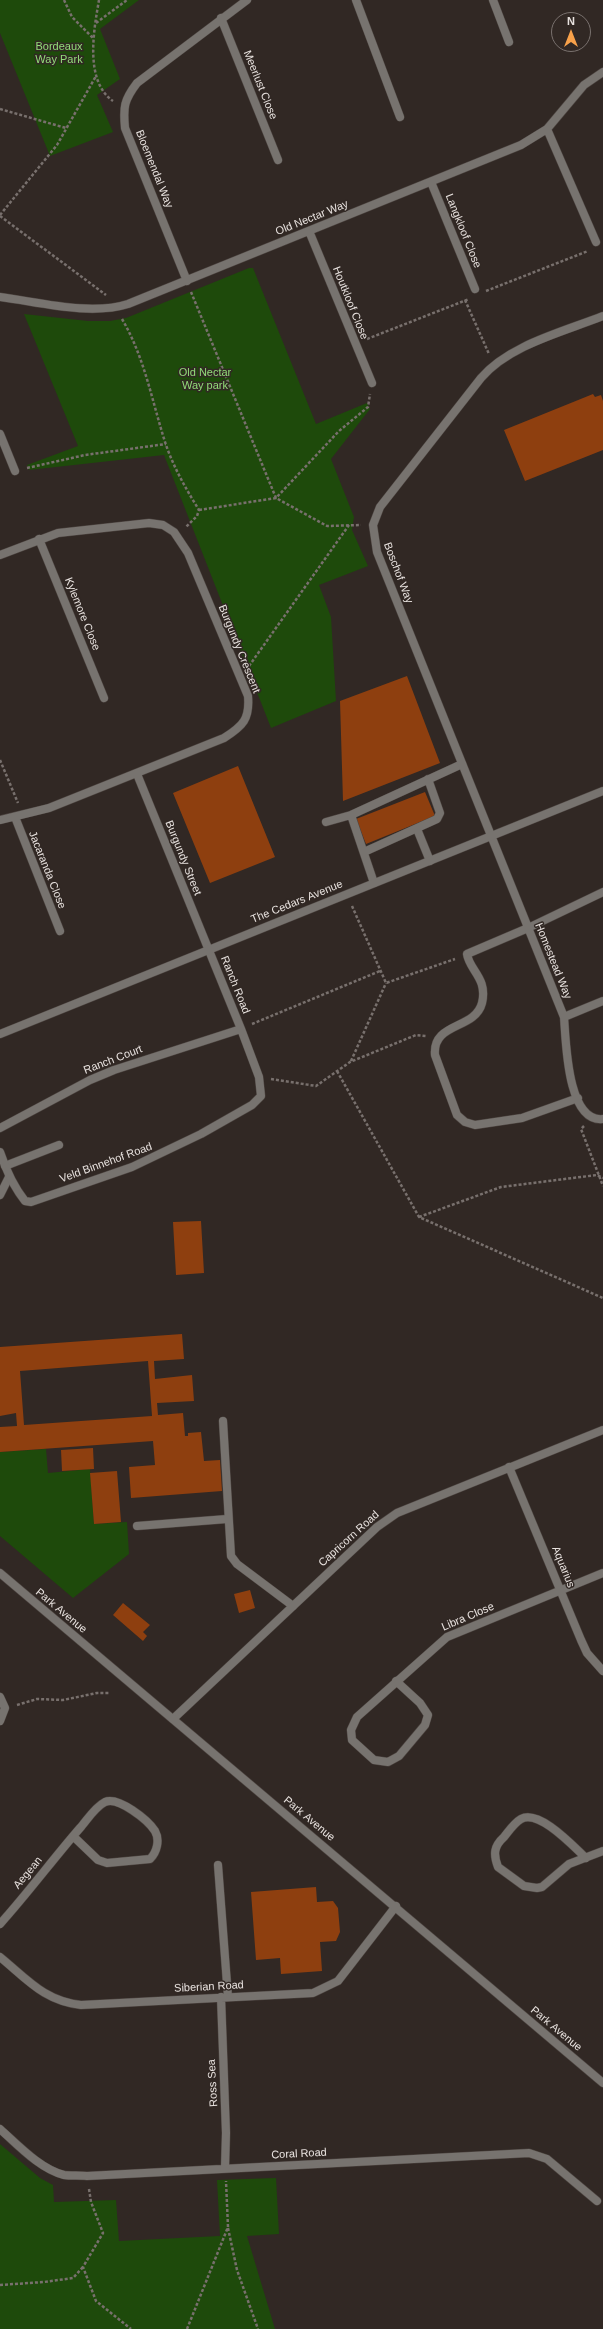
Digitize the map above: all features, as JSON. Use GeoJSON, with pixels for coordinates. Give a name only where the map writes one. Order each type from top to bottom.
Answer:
{"type":"FeatureCollection","features":[{"type":"Feature","properties":{"kind":"street"},"geometry":{"type":"LineString","coordinates":[[123,108],[128,95],[137,83],[221,18],[247,0]]}},
{"type":"Feature","properties":{"kind":"street"},"geometry":{"type":"LineString","coordinates":[[356,0],[400,117]]}},
{"type":"Feature","properties":{"kind":"street"},"geometry":{"type":"LineString","coordinates":[[493,0],[510,42]]}},
{"type":"Feature","properties":{"kind":"street","name":"Meerlust Close"},"geometry":{"type":"LineString","coordinates":[[221,18],[278,160]]}},
{"type":"Feature","properties":{"kind":"street","name":"Old Nectar Way"},"geometry":{"type":"LineString","coordinates":[[0,297],[95,309],[116,308],[187,281],[521,145],[547,129],[584,85],[603,72]]}},
{"type":"Feature","properties":{"kind":"street","name":"Bloemendal Way"},"geometry":{"type":"LineString","coordinates":[[123,108],[125,128],[187,281]]}},
{"type":"Feature","properties":{"kind":"street"},"geometry":{"type":"LineString","coordinates":[[547,129],[596,242]]}},
{"type":"Feature","properties":{"kind":"street","name":"Langkloof Close"},"geometry":{"type":"LineString","coordinates":[[431,182],[476,289]]}},
{"type":"Feature","properties":{"kind":"street","name":"Houtkloof Close"},"geometry":{"type":"LineString","coordinates":[[309,231],[372,383]]}},
{"type":"Feature","properties":{"kind":"street","name":"Boschof Way"},"geometry":{"type":"LineString","coordinates":[[492,836],[377,552],[374,525],[380,506],[476,384],[494,364],[515,351],[603,316]]}},
{"type":"Feature","properties":{"kind":"street"},"geometry":{"type":"LineString","coordinates":[[0,434],[15,471]]}},
{"type":"Feature","properties":{"kind":"street","name":"Burgundy Crescent"},"geometry":{"type":"LineString","coordinates":[[0,555],[39,539],[77,530],[149,523],[163,525],[174,532],[188,553],[248,696],[249,711],[240,728],[224,738],[49,808],[0,820]]}},
{"type":"Feature","properties":{"kind":"street","name":"Kylemore Close"},"geometry":{"type":"LineString","coordinates":[[39,539],[104,698]]}},
{"type":"Feature","properties":{"kind":"street"},"geometry":{"type":"LineString","coordinates":[[326,822],[351,815],[462,764]]}},
{"type":"Feature","properties":{"kind":"street","name":"Burgundy Street"},"geometry":{"type":"LineString","coordinates":[[137,774],[209,950]]}},
{"type":"Feature","properties":{"kind":"street"},"geometry":{"type":"LineString","coordinates":[[364,852],[437,820],[440,815],[428,780]]}},
{"type":"Feature","properties":{"kind":"street","name":"The Cedars Avenue"},"geometry":{"type":"LineString","coordinates":[[0,1034],[603,791]]}},
{"type":"Feature","properties":{"kind":"street"},"geometry":{"type":"LineString","coordinates":[[351,815],[374,883]]}},
{"type":"Feature","properties":{"kind":"street","name":"Jacaranda Close"},"geometry":{"type":"LineString","coordinates":[[15,817],[60,931]]}},
{"type":"Feature","properties":{"kind":"street"},"geometry":{"type":"LineString","coordinates":[[417,829],[430,861]]}},
{"type":"Feature","properties":{"kind":"street","name":"Homestead Way"},"geometry":{"type":"LineString","coordinates":[[492,836],[564,1017],[568,1065],[578,1098],[585,1114],[591,1118]]}},
{"type":"Feature","properties":{"kind":"street"},"geometry":{"type":"LineString","coordinates":[[578,1098],[522,1118],[476,1125],[465,1122],[457,1115],[435,1055],[434,1045],[438,1037],[470,1019],[481,1005],[483,989],[479,976],[467,955],[603,892]]}},
{"type":"Feature","properties":{"kind":"street","name":"Ranch Road"},"geometry":{"type":"LineString","coordinates":[[209,950],[259,1077]]}},
{"type":"Feature","properties":{"kind":"street"},"geometry":{"type":"LineString","coordinates":[[564,1017],[603,1001]]}},
{"type":"Feature","properties":{"kind":"street","name":"Ranch Court"},"geometry":{"type":"LineString","coordinates":[[0,1128],[90,1080],[114,1070],[241,1029]]}},
{"type":"Feature","properties":{"kind":"street","name":"Veld Binnehof Road"},"geometry":{"type":"LineString","coordinates":[[9,1177],[25,1201],[31,1202],[132,1167],[201,1134],[252,1105],[261,1096],[259,1077]]}},
{"type":"Feature","properties":{"kind":"street"},"geometry":{"type":"LineString","coordinates":[[591,1118],[603,1119]]}},
{"type":"Feature","properties":{"kind":"street"},"geometry":{"type":"LineString","coordinates":[[5,1166],[59,1145]]}},
{"type":"Feature","properties":{"kind":"street"},"geometry":{"type":"LineString","coordinates":[[0,1152],[9,1177],[0,1195]]}},
{"type":"Feature","properties":{"kind":"street"},"geometry":{"type":"LineString","coordinates":[[223,1421],[227,1519],[232,1558],[293,1606]]}},
{"type":"Feature","properties":{"kind":"street","name":"Capricorn Road"},"geometry":{"type":"LineString","coordinates":[[173,1719],[377,1527],[397,1513],[603,1430]]}},
{"type":"Feature","properties":{"kind":"street","name":"Aquarius"},"geometry":{"type":"LineString","coordinates":[[509,1467],[587,1653],[603,1671]]}},
{"type":"Feature","properties":{"kind":"street"},"geometry":{"type":"LineString","coordinates":[[137,1526],[227,1519]]}},
{"type":"Feature","properties":{"kind":"street","name":"Park Avenue"},"geometry":{"type":"LineString","coordinates":[[0,1573],[396,1906],[603,2083]]}},
{"type":"Feature","properties":{"kind":"street"},"geometry":{"type":"LineString","coordinates":[[560,1590],[603,1573]]}},
{"type":"Feature","properties":{"kind":"street","name":"Libra Close"},"geometry":{"type":"LineString","coordinates":[[396,1681],[420,1703],[428,1715],[426,1725],[399,1756],[382,1762],[374,1760],[354,1744],[351,1730],[357,1717],[396,1681],[447,1637],[560,1590]]}},
{"type":"Feature","properties":{"kind":"street"},"geometry":{"type":"LineString","coordinates":[[0,1697],[5,1708],[0,1721]]}},
{"type":"Feature","properties":{"kind":"street","name":"Aegean"},"geometry":{"type":"LineString","coordinates":[[0,1924],[73,1836],[101,1805],[114,1800],[127,1806],[155,1830],[158,1840],[154,1854],[150,1859],[107,1863],[98,1860],[73,1836]]}},
{"type":"Feature","properties":{"kind":"street"},"geometry":{"type":"LineString","coordinates":[[586,1858],[548,1825],[536,1818],[531,1817],[520,1820],[498,1842],[495,1850],[498,1867],[524,1886],[531,1889],[542,1886],[569,1864],[586,1858],[603,1851]]}},
{"type":"Feature","properties":{"kind":"street","name":"Ross Sea"},"geometry":{"type":"LineString","coordinates":[[218,1865],[224,1997],[226,2133],[225,2168]]}},
{"type":"Feature","properties":{"kind":"street","name":"Siberian Road"},"geometry":{"type":"LineString","coordinates":[[0,1957],[44,1994],[66,2004],[81,2005],[303,1994],[331,1986],[348,1971],[396,1906]]}},
{"type":"Feature","properties":{"kind":"street","name":"Coral Road"},"geometry":{"type":"LineString","coordinates":[[0,2129],[33,2157],[64,2175],[87,2176],[529,2153],[547,2159],[598,2201]]}},
{"type":"Feature","properties":{"kind":"path"},"geometry":{"type":"LineString","coordinates":[[64,0],[72,17],[93,38]]}},
{"type":"Feature","properties":{"kind":"path"},"geometry":{"type":"LineString","coordinates":[[99,0],[93,38],[96,76],[107,97],[123,108]]}},
{"type":"Feature","properties":{"kind":"path"},"geometry":{"type":"LineString","coordinates":[[96,23],[127,0]]}},
{"type":"Feature","properties":{"kind":"path"},"geometry":{"type":"LineString","coordinates":[[96,76],[57,145],[0,216],[104,293],[116,308],[128,329],[146,370],[166,444],[180,480],[199,510]]}},
{"type":"Feature","properties":{"kind":"path"},"geometry":{"type":"LineString","coordinates":[[0,110],[66,128]]}},
{"type":"Feature","properties":{"kind":"path"},"geometry":{"type":"LineString","coordinates":[[485,292],[591,250]]}},
{"type":"Feature","properties":{"kind":"path"},"geometry":{"type":"LineString","coordinates":[[187,281],[276,498]]}},
{"type":"Feature","properties":{"kind":"path"},"geometry":{"type":"LineString","coordinates":[[355,343],[471,297]]}},
{"type":"Feature","properties":{"kind":"path"},"geometry":{"type":"LineString","coordinates":[[465,300],[494,364]]}},
{"type":"Feature","properties":{"kind":"path"},"geometry":{"type":"LineString","coordinates":[[276,498],[339,431],[368,407],[372,383]]}},
{"type":"Feature","properties":{"kind":"path"},"geometry":{"type":"LineString","coordinates":[[15,471],[85,455],[166,444]]}},
{"type":"Feature","properties":{"kind":"path"},"geometry":{"type":"LineString","coordinates":[[199,510],[276,498],[327,526],[374,525]]}},
{"type":"Feature","properties":{"kind":"path"},"geometry":{"type":"LineString","coordinates":[[185,528],[196,516],[199,510]]}},
{"type":"Feature","properties":{"kind":"path"},"geometry":{"type":"LineString","coordinates":[[240,677],[349,526]]}},
{"type":"Feature","properties":{"kind":"path"},"geometry":{"type":"LineString","coordinates":[[0,760],[23,815]]}},
{"type":"Feature","properties":{"kind":"path"},"geometry":{"type":"LineString","coordinates":[[350,1062],[386,983],[352,904]]}},
{"type":"Feature","properties":{"kind":"path"},"geometry":{"type":"LineString","coordinates":[[386,983],[467,955]]}},
{"type":"Feature","properties":{"kind":"path"},"geometry":{"type":"LineString","coordinates":[[241,1029],[381,970]]}},
{"type":"Feature","properties":{"kind":"path"},"geometry":{"type":"LineString","coordinates":[[259,1077],[316,1086],[350,1062],[416,1035],[438,1037]]}},
{"type":"Feature","properties":{"kind":"path"},"geometry":{"type":"LineString","coordinates":[[337,1071],[419,1217],[603,1298]]}},
{"type":"Feature","properties":{"kind":"path"},"geometry":{"type":"LineString","coordinates":[[591,1118],[581,1129],[597,1175],[603,1186]]}},
{"type":"Feature","properties":{"kind":"path"},"geometry":{"type":"LineString","coordinates":[[419,1217],[501,1187],[597,1175],[603,1178]]}},
{"type":"Feature","properties":{"kind":"path"},"geometry":{"type":"LineString","coordinates":[[5,1708],[37,1699],[63,1700],[97,1693],[110,1693]]}},
{"type":"Feature","properties":{"kind":"path"},"geometry":{"type":"LineString","coordinates":[[225,2168],[228,2227],[237,2270],[258,2329]]}},
{"type":"Feature","properties":{"kind":"path"},"geometry":{"type":"LineString","coordinates":[[0,2285],[44,2282],[73,2278],[83,2267],[103,2233],[91,2202]]}},
{"type":"Feature","properties":{"kind":"path"},"geometry":{"type":"LineString","coordinates":[[187,2329],[228,2227]]}},
{"type":"Feature","properties":{"kind":"path"},"geometry":{"type":"LineString","coordinates":[[83,2267],[96,2301],[131,2329]]}},
{"type":"Feature","properties":{"kind":"green space","name":"Bordeaux Way Park"},"geometry":{"type":"Polygon","coordinates":[[[0,0],[139,0],[100,29],[120,79],[97,95],[113,132],[50,156],[0,33],[0,0]]]}},
{"type":"Feature","properties":{"kind":"green space","name":"Old Nectar Way park"},"geometry":{"type":"Polygon","coordinates":[[[249,268],[253,268],[316,424],[367,403],[370,409],[331,459],[354,517],[352,530],[368,566],[319,585],[331,617],[336,701],[271,728],[164,455],[29,470],[27,465],[78,446],[24,314],[88,321],[110,321],[126,318],[249,268]]]}},
{"type":"Feature","properties":{"kind":"green space"},"geometry":{"type":"Polygon","coordinates":[[[46,1449],[48,1473],[90,1469],[94,1524],[127,1522],[129,1554],[73,1598],[0,1536],[0,1452],[46,1449]]]}},
{"type":"Feature","properties":{"kind":"green space"},"geometry":{"type":"Polygon","coordinates":[[[0,2144],[40,2178],[53,2185],[54,2202],[116,2200],[119,2241],[220,2236],[217,2180],[276,2178],[279,2234],[247,2236],[275,2329],[0,2329],[0,2144]]]}},
{"type":"Feature","properties":{"kind":"building"},"geometry":{"type":"Polygon","coordinates":[[[593,394],[595,397],[601,395],[603,401],[603,450],[525,481],[504,430],[593,394]]]}},
{"type":"Feature","properties":{"kind":"building"},"geometry":{"type":"Polygon","coordinates":[[[407,676],[440,763],[343,801],[340,701],[407,676]]]}},
{"type":"Feature","properties":{"kind":"building"},"geometry":{"type":"Polygon","coordinates":[[[238,766],[275,857],[210,883],[173,793],[238,766]]]}},
{"type":"Feature","properties":{"kind":"building"},"geometry":{"type":"Polygon","coordinates":[[[425,792],[435,816],[366,844],[356,819],[425,792]]]}},
{"type":"Feature","properties":{"kind":"building"},"geometry":{"type":"Polygon","coordinates":[[[201,1221],[204,1273],[176,1275],[173,1222],[201,1221]]]}},
{"type":"Feature","properties":{"kind":"building"},"geometry":{"type":"Polygon","coordinates":[[[182,1334],[184,1359],[154,1361],[155,1379],[192,1375],[194,1401],[157,1403],[158,1415],[183,1413],[185,1436],[188,1436],[188,1433],[201,1432],[204,1461],[220,1460],[222,1491],[131,1498],[129,1467],[155,1465],[153,1441],[0,1452],[0,1427],[17,1426],[16,1413],[0,1416],[0,1347],[182,1334]],[[148,1361],[20,1371],[24,1425],[152,1416],[148,1361]]]}},
{"type":"Feature","properties":{"kind":"building"},"geometry":{"type":"Polygon","coordinates":[[[93,1448],[94,1469],[62,1471],[61,1450],[93,1448]]]}},
{"type":"Feature","properties":{"kind":"building"},"geometry":{"type":"Polygon","coordinates":[[[117,1471],[121,1522],[94,1524],[90,1473],[117,1471]]]}},
{"type":"Feature","properties":{"kind":"building"},"geometry":{"type":"Polygon","coordinates":[[[250,1590],[255,1608],[239,1613],[234,1594],[250,1590]]]}},
{"type":"Feature","properties":{"kind":"building"},"geometry":{"type":"Polygon","coordinates":[[[123,1603],[150,1625],[143,1632],[147,1636],[143,1641],[113,1615],[123,1603]]]}},
{"type":"Feature","properties":{"kind":"building"},"geometry":{"type":"Polygon","coordinates":[[[316,1887],[317,1902],[333,1901],[338,1908],[340,1932],[336,1941],[320,1942],[322,1971],[281,1974],[280,1958],[256,1960],[251,1892],[316,1887]]]}}]}
